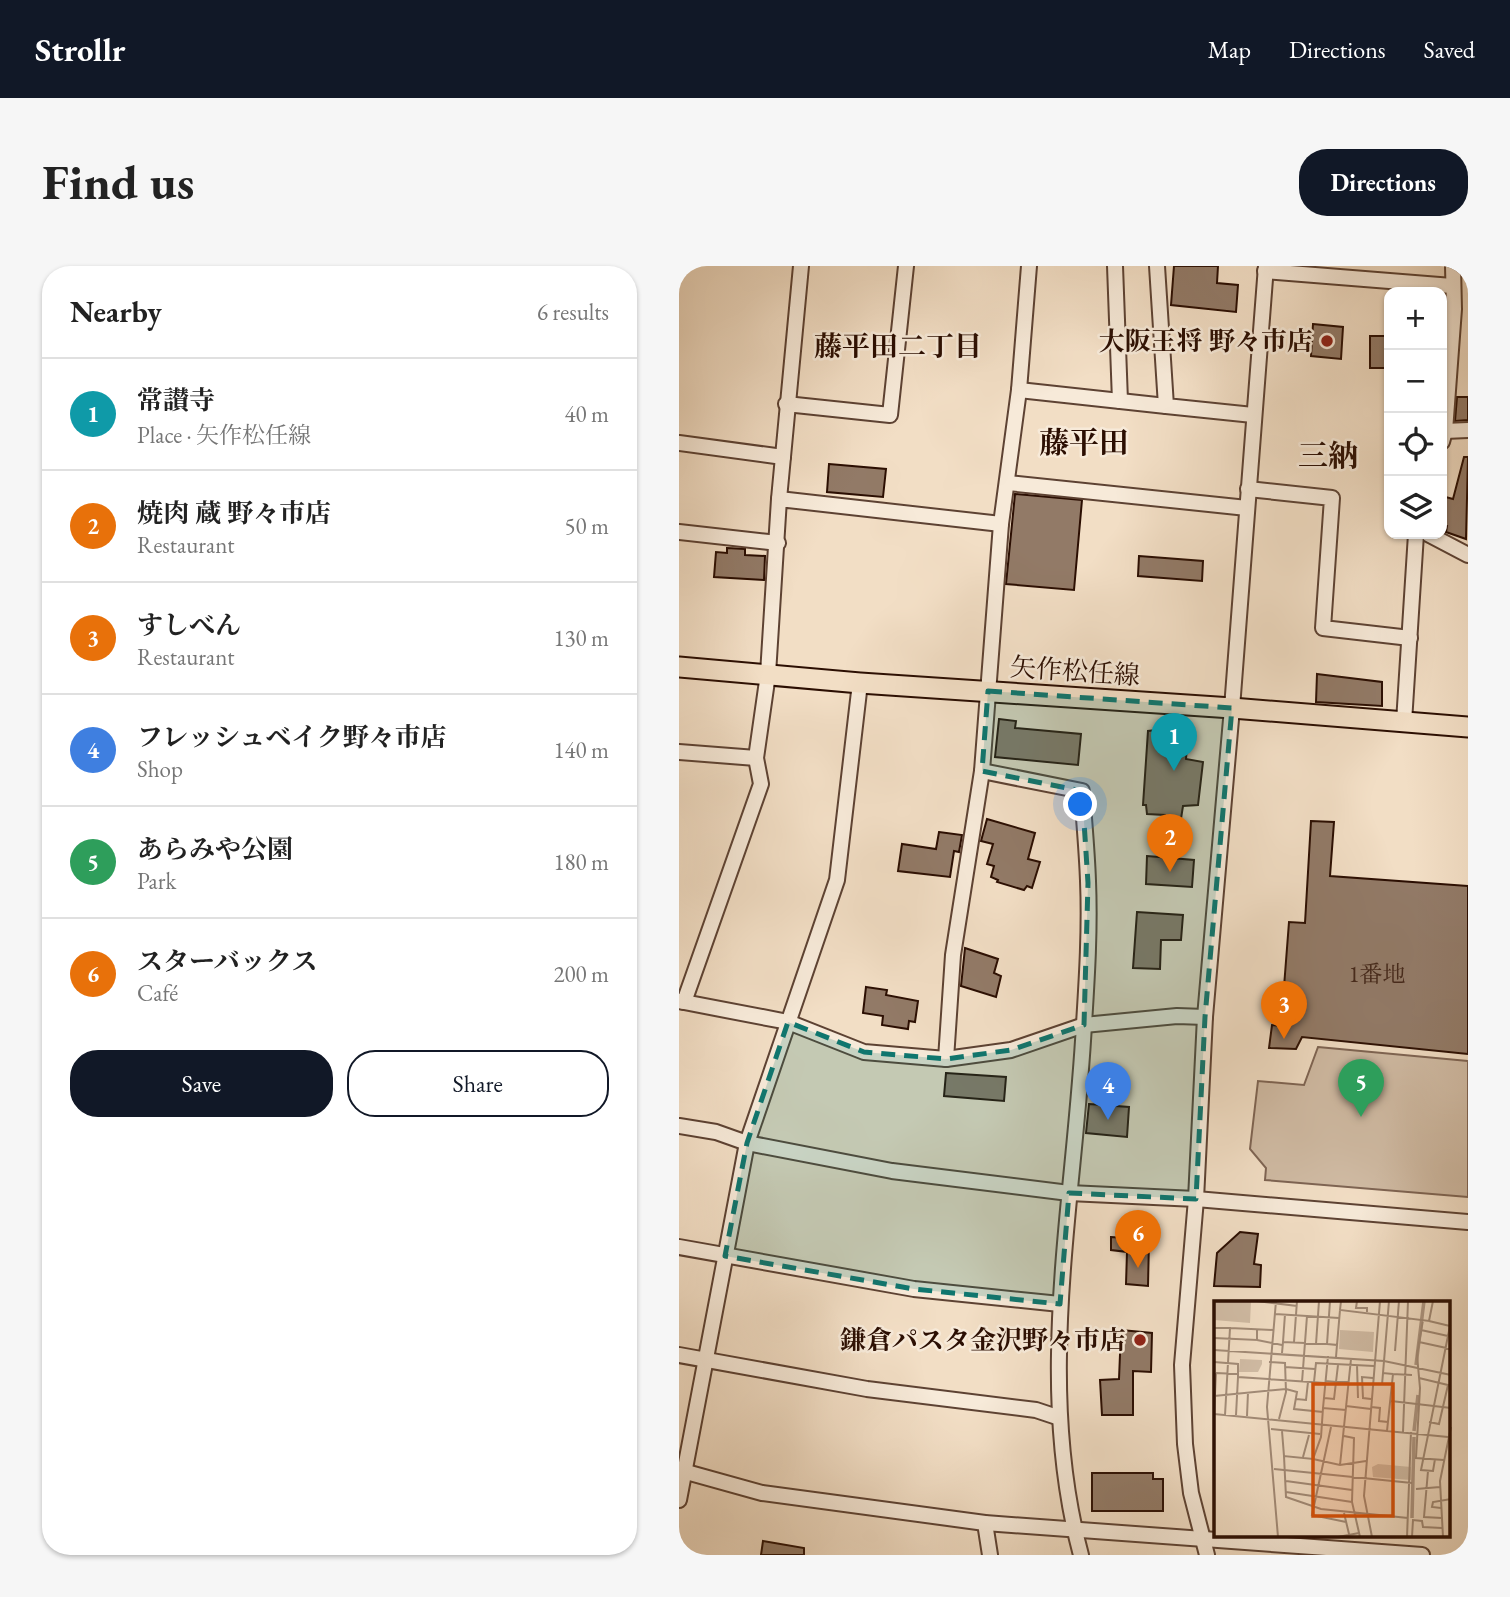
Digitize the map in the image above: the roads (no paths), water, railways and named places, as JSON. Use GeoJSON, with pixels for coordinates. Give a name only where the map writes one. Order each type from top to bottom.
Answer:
{"type":"FeatureCollection","features":[{"type":"Feature","properties":{"kind":"main road","name":"矢作松任線"},"geometry":{"type":"LineString","coordinates":[[679,667],[860,683],[1468,727]]}},
{"type":"Feature","properties":{"kind":"street"},"geometry":{"type":"LineString","coordinates":[[801,266],[786,404],[768,674],[756,758],[761,784],[682,1001],[787,1022],[864,1052],[947,1059],[1011,1050],[1084,1025],[1177,1016],[1205,1017]]}},
{"type":"Feature","properties":{"kind":"street"},"geometry":{"type":"LineString","coordinates":[[786,404],[890,415],[906,266]]}},
{"type":"Feature","properties":{"kind":"street"},"geometry":{"type":"LineString","coordinates":[[947,1059],[953,955],[982,771],[1001,524],[1019,390],[1029,266]]}},
{"type":"Feature","properties":{"kind":"street"},"geometry":{"type":"LineString","coordinates":[[1115,266],[1120,401]]}},
{"type":"Feature","properties":{"kind":"street"},"geometry":{"type":"LineString","coordinates":[[1157,266],[1166,405]]}},
{"type":"Feature","properties":{"kind":"street"},"geometry":{"type":"LineString","coordinates":[[1446,413],[1461,310],[1452,286],[1453,266]]}},
{"type":"Feature","properties":{"kind":"street"},"geometry":{"type":"LineString","coordinates":[[1207,1555],[1191,1493],[1185,1444],[1182,1365],[1196,1199],[1205,1017],[1232,708],[1265,269],[1358,272],[1452,286]]}},
{"type":"Feature","properties":{"kind":"street"},"geometry":{"type":"LineString","coordinates":[[1019,390],[1253,415]]}},
{"type":"Feature","properties":{"kind":"street"},"geometry":{"type":"LineString","coordinates":[[1447,435],[1468,430]]}},
{"type":"Feature","properties":{"kind":"street"},"geometry":{"type":"LineString","coordinates":[[679,443],[783,457]]}},
{"type":"Feature","properties":{"kind":"street"},"geometry":{"type":"LineString","coordinates":[[1008,483],[1247,508]]}},
{"type":"Feature","properties":{"kind":"street"},"geometry":{"type":"LineString","coordinates":[[1248,489],[1332,498],[1323,628],[1410,638]]}},
{"type":"Feature","properties":{"kind":"street"},"geometry":{"type":"LineString","coordinates":[[779,499],[1001,524]]}},
{"type":"Feature","properties":{"kind":"street"},"geometry":{"type":"LineString","coordinates":[[679,532],[778,542]]}},
{"type":"Feature","properties":{"kind":"street"},"geometry":{"type":"LineString","coordinates":[[1404,722],[1416,539]]}},
{"type":"Feature","properties":{"kind":"street"},"geometry":{"type":"LineString","coordinates":[[1438,539],[1468,555]]}},
{"type":"Feature","properties":{"kind":"street"},"geometry":{"type":"LineString","coordinates":[[679,1500],[682,1471],[747,1143],[837,880],[860,683]]}},
{"type":"Feature","properties":{"kind":"street"},"geometry":{"type":"LineString","coordinates":[[679,752],[756,758]]}},
{"type":"Feature","properties":{"kind":"street"},"geometry":{"type":"LineString","coordinates":[[982,771],[1082,791],[1089,883],[1084,1025],[1060,1304],[1060,1418],[1074,1529],[1081,1555]]}},
{"type":"Feature","properties":{"kind":"street"},"geometry":{"type":"LineString","coordinates":[[679,1126],[716,1132],[747,1143],[891,1171],[1069,1193],[1196,1199],[1468,1222]]}},
{"type":"Feature","properties":{"kind":"street"},"geometry":{"type":"LineString","coordinates":[[679,1247],[914,1290],[1060,1304]]}},
{"type":"Feature","properties":{"kind":"street"},"geometry":{"type":"LineString","coordinates":[[679,1355],[867,1389],[1036,1410],[1060,1418]]}},
{"type":"Feature","properties":{"kind":"street"},"geometry":{"type":"LineString","coordinates":[[682,1471],[762,1493],[985,1523],[1422,1555]]}},
{"type":"Feature","properties":{"kind":"street"},"geometry":{"type":"LineString","coordinates":[[985,1523],[991,1555]]}},
{"type":"Feature","properties":{"kind":"place","name":"大阪王将 野々市店"},"geometry":{"type":"Point","coordinates":[1327,341]}},
{"type":"Feature","properties":{"kind":"place","name":"常讃寺"},"geometry":{"type":"Point","coordinates":[1174,771]}},
{"type":"Feature","properties":{"kind":"place","name":"焼肉 蔵 野々市店"},"geometry":{"type":"Point","coordinates":[1170,872]}},
{"type":"Feature","properties":{"kind":"place","name":"すしべん"},"geometry":{"type":"Point","coordinates":[1284,1039]}},
{"type":"Feature","properties":{"kind":"place","name":"あらみや公園"},"geometry":{"type":"Point","coordinates":[1361,1117]}},
{"type":"Feature","properties":{"kind":"place","name":"フレッシュベイク野々市店"},"geometry":{"type":"Point","coordinates":[1108,1120]}},
{"type":"Feature","properties":{"kind":"place","name":"スターバックス"},"geometry":{"type":"Point","coordinates":[1138,1268]}},
{"type":"Feature","properties":{"kind":"place","name":"鎌倉パスタ金沢野々市店"},"geometry":{"type":"Point","coordinates":[1140,1340]}},
{"type":"Feature","properties":{"kind":"district","name":"藤平田二丁目"},"geometry":{"type":"Point","coordinates":[898,346]}},
{"type":"Feature","properties":{"kind":"district","name":"藤平田"},"geometry":{"type":"Point","coordinates":[1084,442]}},
{"type":"Feature","properties":{"kind":"district","name":"三納"},"geometry":{"type":"Point","coordinates":[1328,455]}}]}
